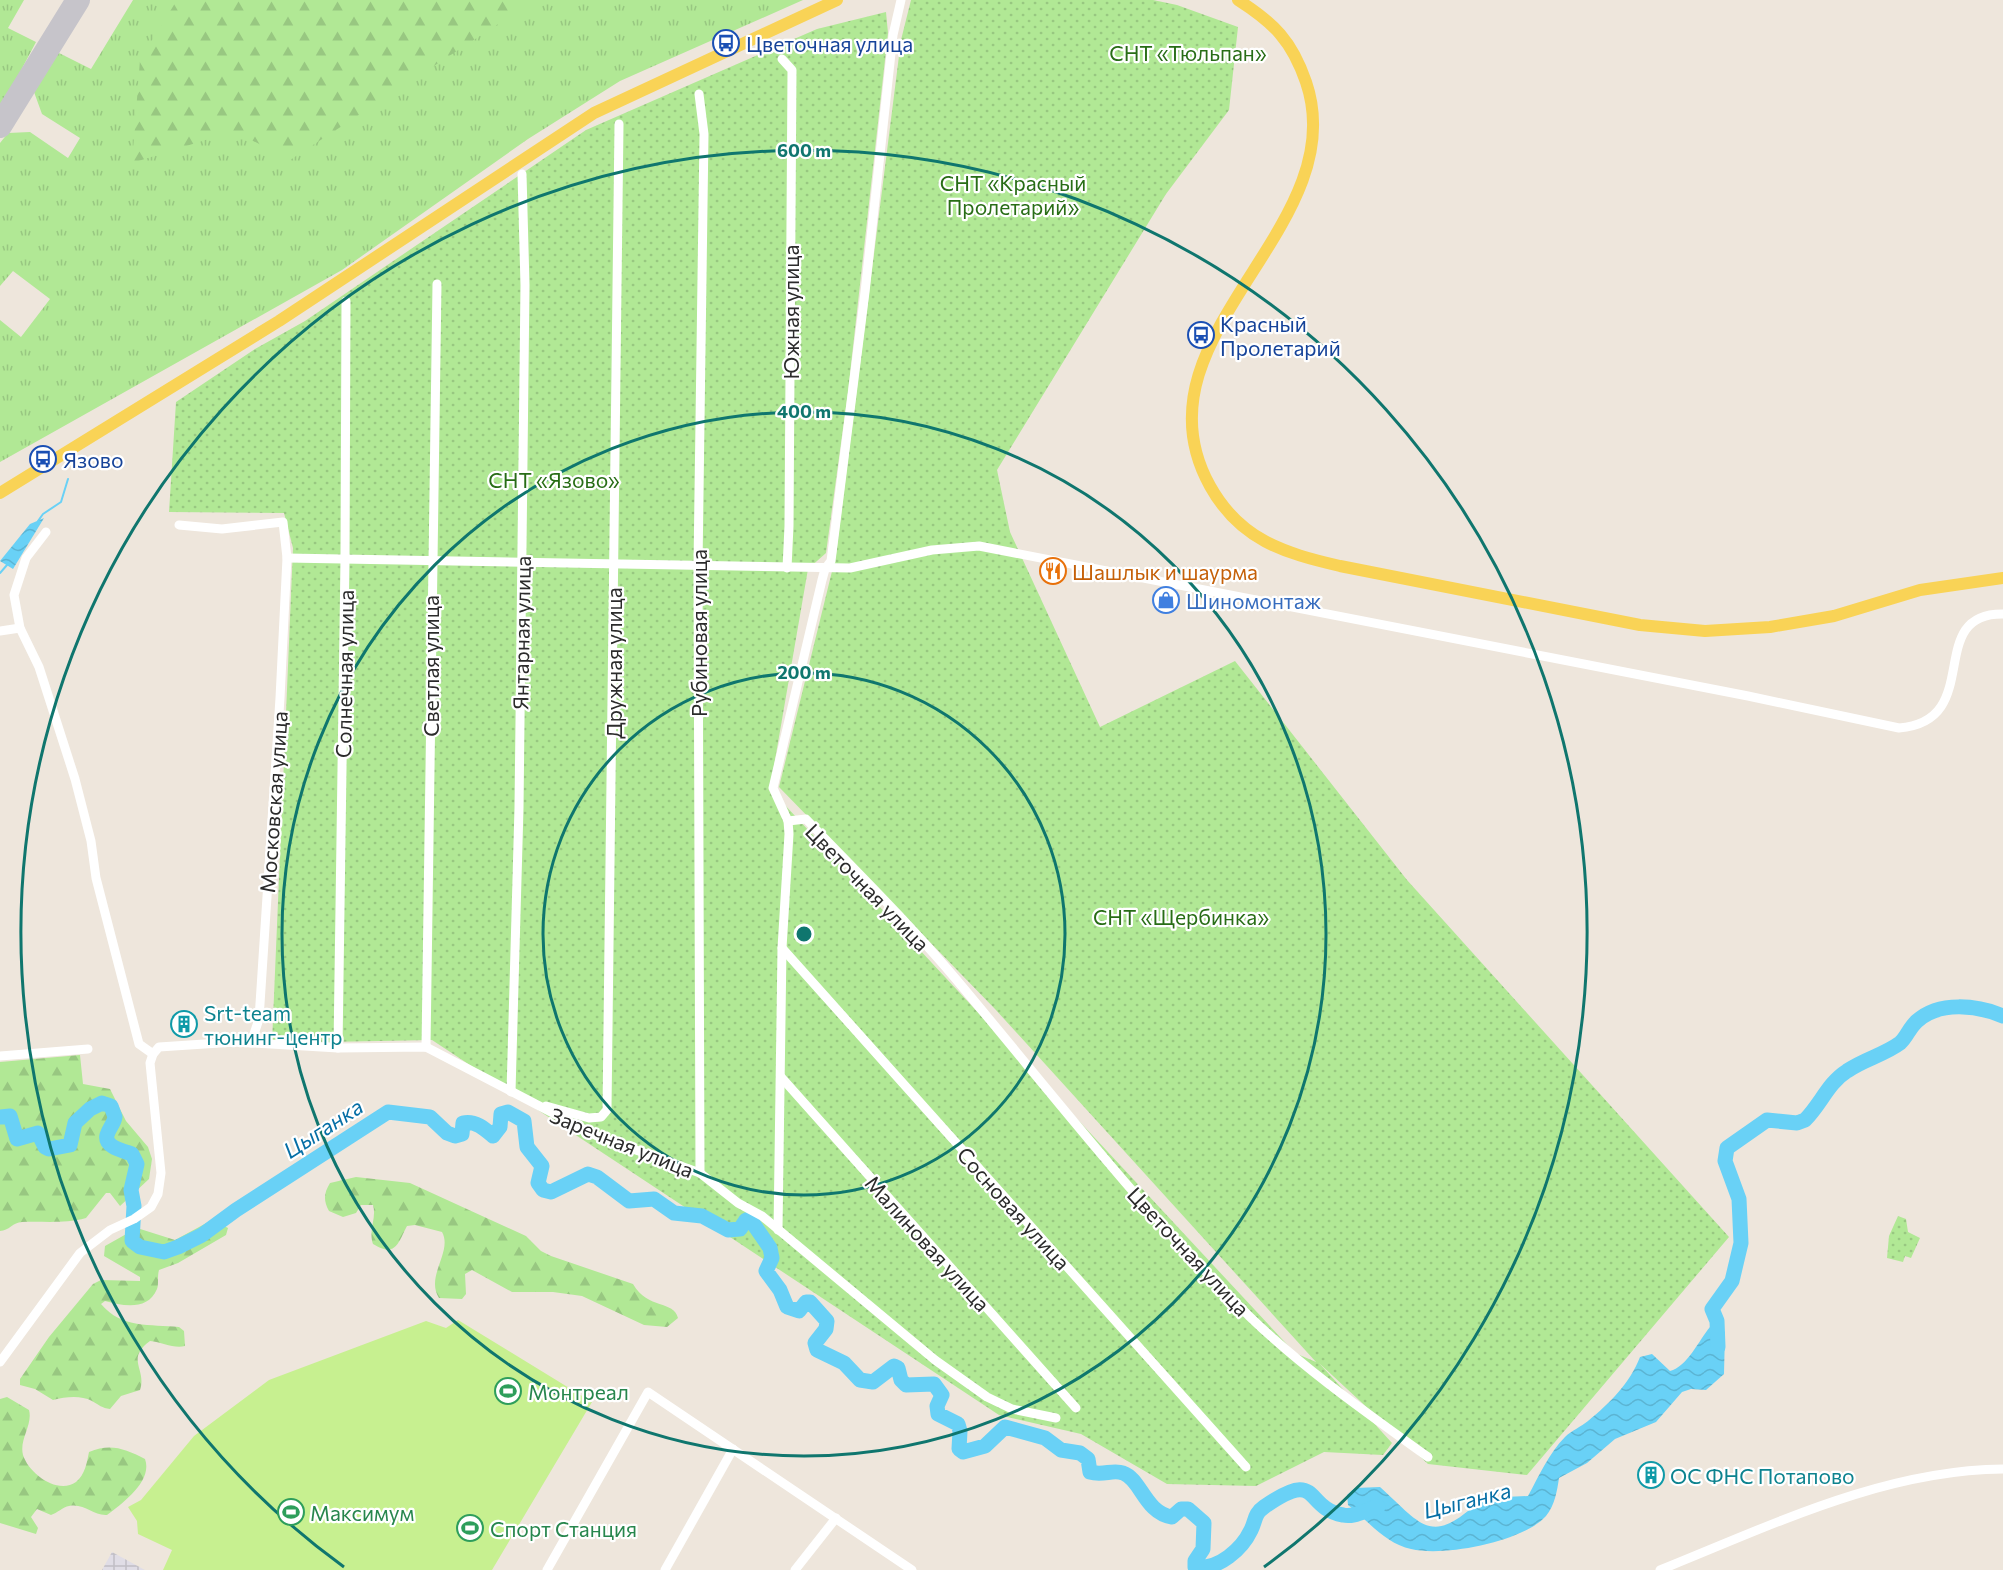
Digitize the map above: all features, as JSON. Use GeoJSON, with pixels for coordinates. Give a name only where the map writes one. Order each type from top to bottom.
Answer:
{"type":"FeatureCollection","features":[{"type":"Feature","properties":{"kind":"main road"},"geometry":{"type":"LineString","coordinates":[[0,493],[279,321],[594,113],[837,0]]}},
{"type":"Feature","properties":{"kind":"main road"},"geometry":{"type":"LineString","coordinates":[[1238,0],[1268,19],[1287,40],[1300,62],[1311,96],[1314,126],[1311,156],[1298,191],[1215,335],[1198,369],[1193,402],[1193,436],[1203,472],[1219,501],[1241,527],[1268,544],[1301,557],[1340,566],[1640,625],[1705,631],[1770,627],[1834,616],[1920,590],[2003,578]]}},
{"type":"Feature","properties":{"kind":"street","name":"Цветочная улица"},"geometry":{"type":"LineString","coordinates":[[901,0],[893,35],[865,292],[831,561],[825,568],[773,788],[788,821],[806,819],[897,914],[955,978],[1013,1051],[1190,1256],[1251,1318],[1305,1365],[1428,1457]]}},
{"type":"Feature","properties":{"kind":"street","name":"Южная улица"},"geometry":{"type":"LineString","coordinates":[[782,59],[792,70],[787,568]]}},
{"type":"Feature","properties":{"kind":"street","name":"Рубиновая улица"},"geometry":{"type":"LineString","coordinates":[[699,94],[704,134],[698,566],[700,1173]]}},
{"type":"Feature","properties":{"kind":"street","name":"Дружная улица"},"geometry":{"type":"LineString","coordinates":[[521,1098],[589,1118],[601,1117],[607,1110],[613,564],[619,287],[619,124]]}},
{"type":"Feature","properties":{"kind":"street","name":"Янтарная улица"},"geometry":{"type":"LineString","coordinates":[[511,1092],[522,562],[525,285],[522,174]]}},
{"type":"Feature","properties":{"kind":"street","name":"Светлая улица"},"geometry":{"type":"LineString","coordinates":[[426,1047],[431,561],[437,284]]}},
{"type":"Feature","properties":{"kind":"street","name":"Солнечная улица"},"geometry":{"type":"LineString","coordinates":[[338,1048],[346,301]]}},
{"type":"Feature","properties":{"kind":"street","name":"Московская улица"},"geometry":{"type":"LineString","coordinates":[[179,525],[222,529],[283,522],[286,558],[276,768],[259,1019],[251,1043]]}},
{"type":"Feature","properties":{"kind":"street"},"geometry":{"type":"LineString","coordinates":[[0,1362],[80,1253],[110,1230],[151,1207],[158,1194],[161,1173],[151,1078],[156,1050],[139,1044],[96,878],[91,841],[75,779],[39,667],[20,628],[14,594],[26,558],[46,532]]}},
{"type":"Feature","properties":{"kind":"street"},"geometry":{"type":"LineString","coordinates":[[286,558],[850,568],[932,550],[979,546],[1737,694],[1899,728],[1917,726],[1935,717],[1949,688],[1960,638],[1976,618],[1987,614],[2003,614]]}},
{"type":"Feature","properties":{"kind":"street"},"geometry":{"type":"LineString","coordinates":[[0,631],[20,628]]}},
{"type":"Feature","properties":{"kind":"street"},"geometry":{"type":"LineString","coordinates":[[778,1230],[782,948],[788,821]]}},
{"type":"Feature","properties":{"kind":"street","name":"Сосновая улица"},"geometry":{"type":"LineString","coordinates":[[782,948],[1246,1467]]}},
{"type":"Feature","properties":{"kind":"street","name":"Заречная улица"},"geometry":{"type":"LineString","coordinates":[[156,1050],[251,1043],[338,1048],[426,1047],[597,1136],[700,1173],[738,1203],[762,1216],[935,1360],[987,1397],[1012,1409],[1056,1418]]}},
{"type":"Feature","properties":{"kind":"street"},"geometry":{"type":"LineString","coordinates":[[0,1056],[88,1049]]}},
{"type":"Feature","properties":{"kind":"street","name":"Малиновая улица"},"geometry":{"type":"LineString","coordinates":[[781,1077],[1076,1408]]}},
{"type":"Feature","properties":{"kind":"street"},"geometry":{"type":"LineString","coordinates":[[547,1570],[648,1392],[912,1570]]}},
{"type":"Feature","properties":{"kind":"street"},"geometry":{"type":"LineString","coordinates":[[665,1570],[733,1449]]}},
{"type":"Feature","properties":{"kind":"street"},"geometry":{"type":"LineString","coordinates":[[1660,1570],[1875,1487],[1960,1470],[2003,1469]]}},
{"type":"Feature","properties":{"kind":"street"},"geometry":{"type":"LineString","coordinates":[[795,1570],[836,1518]]}},
{"type":"Feature","properties":{"kind":"shaded area"},"geometry":{"type":"Polygon","coordinates":[[[112,1552],[145,1570],[102,1570],[112,1552]]]}},
{"type":"Feature","properties":{"kind":"green space"},"geometry":{"type":"Polygon","coordinates":[[[0,0],[24,0],[8,28],[36,42],[0,110],[0,0]]]}},
{"type":"Feature","properties":{"kind":"green space"},"geometry":{"type":"Polygon","coordinates":[[[133,0],[803,0],[620,81],[528,139],[342,270],[0,462],[0,320],[21,337],[50,299],[13,271],[0,286],[0,143],[8,133],[30,132],[68,158],[80,138],[42,114],[34,92],[55,51],[91,69],[133,0]]]}},
{"type":"Feature","properties":{"kind":"green space"},"geometry":{"type":"Polygon","coordinates":[[[177,0],[535,0],[290,160],[234,131],[132,163],[140,60],[177,0]]]}},
{"type":"Feature","properties":{"kind":"green space"},"geometry":{"type":"Polygon","coordinates":[[[911,0],[1153,0],[1177,5],[1238,27],[1229,110],[1166,194],[997,470],[1010,532],[1100,727],[1235,661],[1407,880],[1729,1237],[1527,1475],[1428,1464],[1319,1363],[1392,1443],[1383,1455],[1324,1452],[1256,1486],[1167,1484],[1081,1434],[999,1415],[432,1040],[272,1043],[293,548],[284,513],[169,512],[176,402],[255,349],[305,321],[586,130],[817,29],[886,12],[888,33],[848,392],[826,553],[808,569],[770,789],[1295,1353],[1316,1362],[995,1009],[779,787],[836,555],[901,40],[911,0]]]}},
{"type":"Feature","properties":{"kind":"green space"},"geometry":{"type":"Polygon","coordinates":[[[80,1055],[83,1084],[110,1089],[126,1121],[148,1147],[152,1159],[149,1179],[120,1206],[110,1193],[106,1193],[86,1218],[62,1222],[19,1222],[0,1231],[0,1062],[80,1055]]]}},
{"type":"Feature","properties":{"kind":"green space"},"geometry":{"type":"Polygon","coordinates":[[[356,1177],[410,1183],[526,1236],[541,1251],[551,1256],[633,1284],[646,1298],[676,1312],[678,1318],[667,1327],[644,1325],[582,1296],[553,1292],[512,1292],[472,1270],[465,1274],[466,1294],[462,1299],[439,1298],[435,1281],[444,1248],[442,1232],[415,1225],[407,1226],[395,1247],[381,1248],[373,1244],[371,1234],[373,1205],[361,1205],[356,1213],[343,1217],[329,1211],[325,1197],[330,1183],[356,1177]]]}},
{"type":"Feature","properties":{"kind":"green space"},"geometry":{"type":"Polygon","coordinates":[[[1898,1216],[1906,1219],[1908,1232],[1920,1238],[1911,1258],[1905,1256],[1903,1262],[1887,1258],[1889,1236],[1898,1216]]]}},
{"type":"Feature","properties":{"kind":"green space"},"geometry":{"type":"Polygon","coordinates":[[[212,1220],[228,1228],[226,1235],[178,1263],[159,1270],[157,1289],[148,1301],[134,1305],[105,1301],[101,1304],[118,1318],[127,1321],[137,1324],[179,1327],[184,1331],[185,1346],[177,1347],[150,1341],[143,1347],[138,1359],[141,1376],[140,1390],[121,1396],[110,1409],[78,1397],[53,1400],[35,1389],[20,1385],[20,1379],[49,1337],[93,1284],[101,1280],[140,1281],[140,1277],[104,1256],[105,1246],[137,1228],[175,1240],[212,1220]]]}},
{"type":"Feature","properties":{"kind":"green space"},"geometry":{"type":"Polygon","coordinates":[[[458,1320],[592,1402],[492,1570],[163,1570],[172,1550],[138,1534],[137,1521],[128,1507],[141,1500],[194,1436],[269,1380],[426,1321],[446,1328],[458,1320]]]}},
{"type":"Feature","properties":{"kind":"green space"},"geometry":{"type":"Polygon","coordinates":[[[7,1397],[29,1410],[23,1455],[31,1469],[45,1480],[61,1486],[76,1482],[84,1472],[89,1452],[111,1448],[124,1450],[145,1459],[145,1475],[141,1483],[128,1498],[107,1515],[75,1506],[67,1507],[51,1515],[37,1509],[31,1517],[38,1528],[36,1534],[0,1523],[0,1399],[7,1397]]]}},
{"type":"Feature","properties":{"kind":"water"},"geometry":{"type":"Polygon","coordinates":[[[44,518],[13,569],[0,561],[30,524],[44,518]]]}},
{"type":"Feature","properties":{"kind":"water"},"geometry":{"type":"Polygon","coordinates":[[[1710,1327],[1718,1327],[1725,1332],[1724,1374],[1706,1390],[1691,1389],[1682,1392],[1656,1422],[1615,1439],[1587,1463],[1559,1478],[1555,1498],[1549,1512],[1535,1525],[1520,1533],[1502,1540],[1462,1549],[1425,1551],[1411,1549],[1385,1537],[1348,1505],[1347,1495],[1355,1488],[1380,1487],[1419,1521],[1429,1526],[1439,1526],[1451,1522],[1483,1498],[1528,1496],[1559,1443],[1611,1400],[1625,1384],[1640,1357],[1652,1354],[1670,1371],[1687,1359],[1710,1327]]]}},
{"type":"Feature","properties":{"kind":"waterway"},"geometry":{"type":"LineString","coordinates":[[38,521],[43,514],[61,502],[68,479]]}},
{"type":"Feature","properties":{"kind":"waterway"},"geometry":{"type":"LineString","coordinates":[[0,573],[7,565]]}},
{"type":"Feature","properties":{"kind":"waterway","name":"Цыганка"},"geometry":{"type":"LineString","coordinates":[[1718,1347],[1717,1321],[1712,1309],[1732,1281],[1741,1243],[1739,1199],[1725,1161],[1727,1148],[1767,1120],[1797,1123],[1805,1120],[1840,1076],[1900,1043],[1917,1021],[1936,1010],[1970,1007],[2003,1016]]}},
{"type":"Feature","properties":{"kind":"waterway","name":"Цыганка"},"geometry":{"type":"LineString","coordinates":[[0,1117],[10,1116],[17,1139],[38,1133],[45,1147],[49,1149],[70,1145],[75,1123],[90,1109],[102,1103],[111,1106],[115,1117],[107,1139],[115,1148],[132,1154],[137,1164],[131,1190],[134,1206],[132,1241],[140,1247],[164,1252],[202,1235],[236,1210],[388,1112],[430,1117],[447,1133],[455,1136],[462,1134],[463,1123],[467,1122],[480,1126],[493,1136],[500,1127],[501,1114],[508,1112],[524,1121],[527,1147],[542,1166],[538,1183],[543,1190],[551,1192],[588,1174],[597,1177],[629,1201],[654,1199],[674,1213],[702,1216],[728,1230],[740,1229],[746,1220],[750,1219],[770,1248],[772,1258],[766,1271],[780,1290],[787,1307],[799,1311],[806,1302],[810,1302],[827,1321],[826,1329],[815,1343],[817,1350],[844,1363],[860,1380],[873,1382],[894,1366],[898,1368],[901,1380],[906,1385],[934,1384],[942,1395],[937,1406],[938,1414],[958,1424],[959,1449],[963,1452],[985,1446],[1005,1427],[1045,1438],[1061,1450],[1080,1453],[1088,1459],[1090,1472],[1115,1472],[1129,1476],[1149,1503],[1163,1514],[1172,1517],[1181,1509],[1188,1509],[1204,1523],[1203,1549],[1195,1561],[1195,1567],[1213,1565],[1229,1557],[1247,1537],[1261,1510],[1295,1490],[1310,1493],[1330,1511],[1347,1516],[1378,1507]]}},
{"type":"Feature","properties":{"kind":"taxiway"},"geometry":{"type":"LineString","coordinates":[[0,126],[78,0]]}},
{"type":"Feature","properties":{"kind":"place","name":"Цветочная улица"},"geometry":{"type":"Point","coordinates":[726,43]}},
{"type":"Feature","properties":{"kind":"place","name":"Красный Пролетарий"},"geometry":{"type":"Point","coordinates":[1201,335]}},
{"type":"Feature","properties":{"kind":"place","name":"Язово"},"geometry":{"type":"Point","coordinates":[43,459]}},
{"type":"Feature","properties":{"kind":"place","name":"Шашлык и шаурма"},"geometry":{"type":"Point","coordinates":[1053,571]}},
{"type":"Feature","properties":{"kind":"place","name":"Шиномонтаж"},"geometry":{"type":"Point","coordinates":[1166,600]}},
{"type":"Feature","properties":{"kind":"place","name":"Srt-team тюнинг-центр"},"geometry":{"type":"Point","coordinates":[184,1024]}},
{"type":"Feature","properties":{"kind":"place","name":"Монтреал"},"geometry":{"type":"Point","coordinates":[508,1391]}},
{"type":"Feature","properties":{"kind":"place","name":"ОС ФНС Потапово"},"geometry":{"type":"Point","coordinates":[1651,1475]}},
{"type":"Feature","properties":{"kind":"place","name":"Максимум"},"geometry":{"type":"Point","coordinates":[291,1512]}},
{"type":"Feature","properties":{"kind":"place","name":"Спорт Станция"},"geometry":{"type":"Point","coordinates":[470,1528]}},
{"type":"Feature","properties":{"kind":"park label","name":"СНТ «Тюльпан»"},"geometry":{"type":"Point","coordinates":[1188,52]}},
{"type":"Feature","properties":{"kind":"park label","name":"СНТ «Красный Пролетарий»"},"geometry":{"type":"Point","coordinates":[1013,194]}},
{"type":"Feature","properties":{"kind":"park label","name":"СНТ «Язово»"},"geometry":{"type":"Point","coordinates":[554,479]}},
{"type":"Feature","properties":{"kind":"park label","name":"СНТ «Щербинка»"},"geometry":{"type":"Point","coordinates":[1181,916]}}]}
